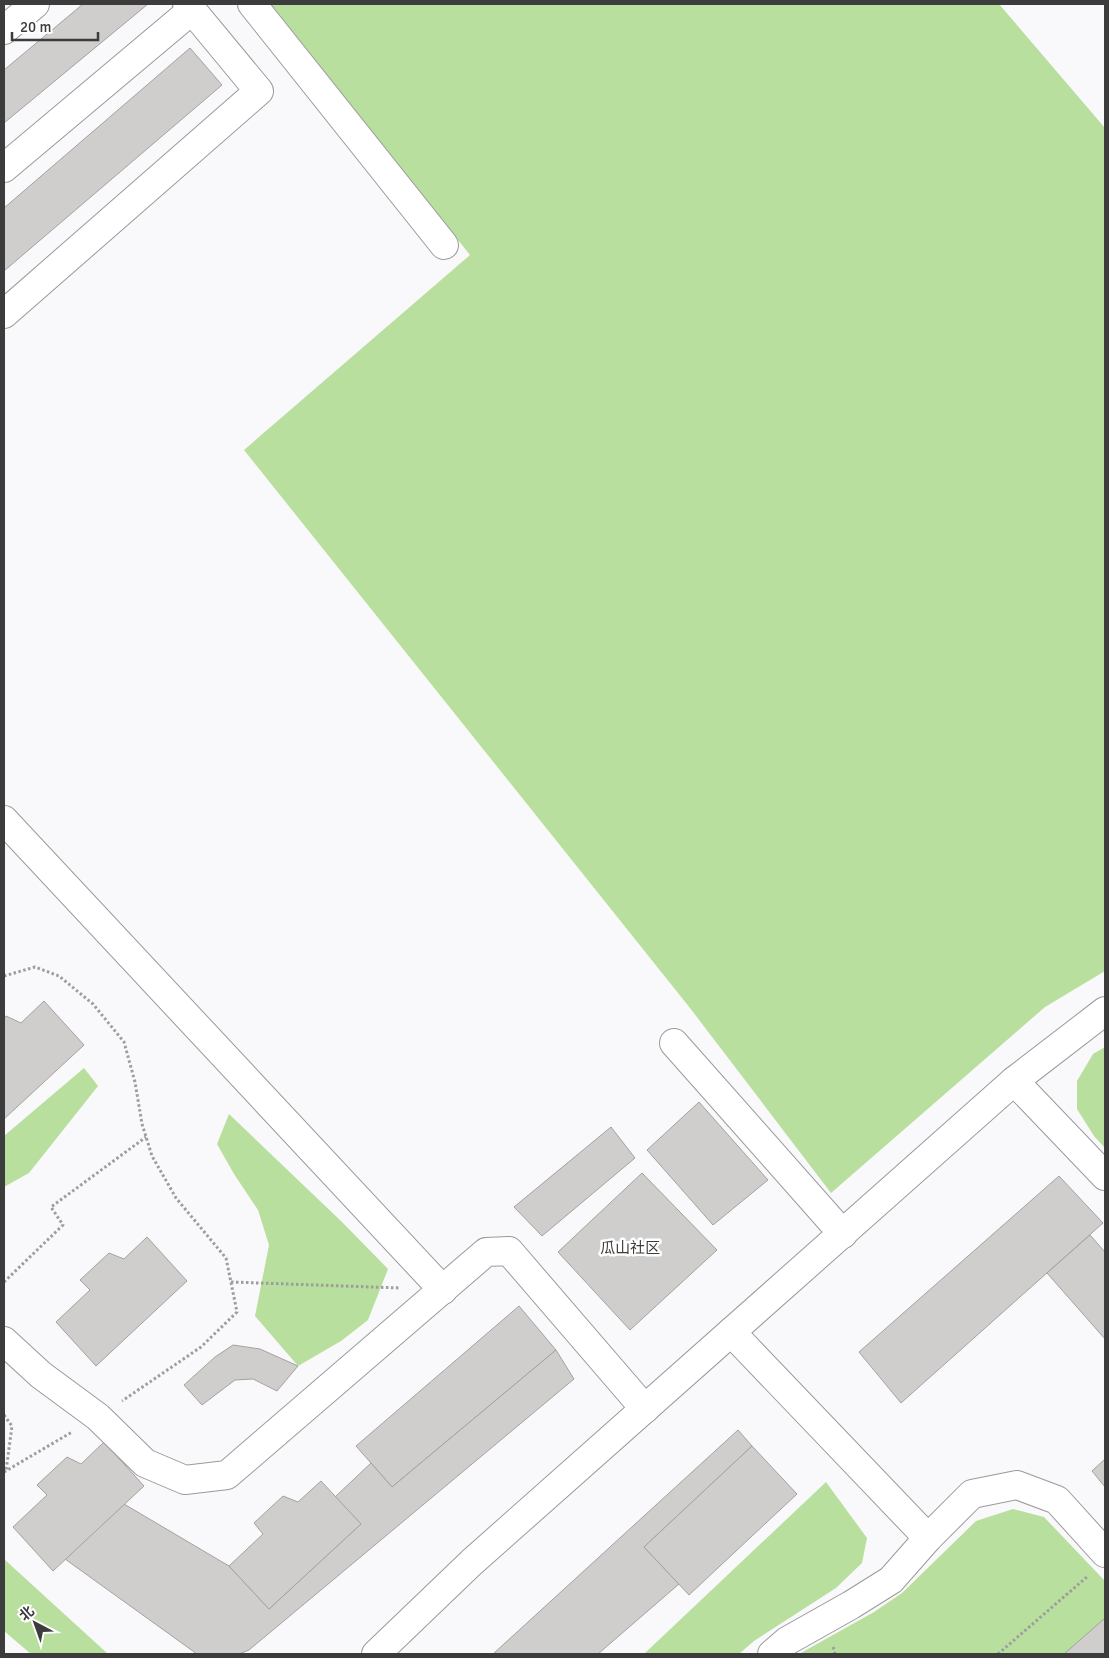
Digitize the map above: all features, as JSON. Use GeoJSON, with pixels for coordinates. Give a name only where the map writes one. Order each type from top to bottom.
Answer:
{"type":"FeatureCollection","features":[{"type":"Feature","properties":{"kind":"street"},"geometry":{"type":"LineString","coordinates":[[4,30],[34,4]]}},
{"type":"Feature","properties":{"kind":"street"},"geometry":{"type":"LineString","coordinates":[[252,4],[444,245]]}},
{"type":"Feature","properties":{"kind":"street"},"geometry":{"type":"LineString","coordinates":[[4,168],[190,7],[259,92],[4,314]]}},
{"type":"Feature","properties":{"kind":"street"},"geometry":{"type":"LineString","coordinates":[[4,820],[443,1290]]}},
{"type":"Feature","properties":{"kind":"street"},"geometry":{"type":"LineString","coordinates":[[376,1654],[472,1562],[1014,1081],[1105,1011]]}},
{"type":"Feature","properties":{"kind":"street"},"geometry":{"type":"LineString","coordinates":[[674,1043],[843,1234]]}},
{"type":"Feature","properties":{"kind":"street"},"geometry":{"type":"LineString","coordinates":[[1014,1081],[1105,1176]]}},
{"type":"Feature","properties":{"kind":"street"},"geometry":{"type":"LineString","coordinates":[[4,1341],[41,1375],[98,1417],[145,1463],[185,1480],[227,1475],[486,1252],[509,1251],[645,1409]]}},
{"type":"Feature","properties":{"kind":"street"},"geometry":{"type":"LineString","coordinates":[[731,1332],[928,1538]]}},
{"type":"Feature","properties":{"kind":"street"},"geometry":{"type":"LineString","coordinates":[[772,1654],[786,1641],[891,1580],[928,1538],[972,1494],[1017,1485],[1058,1500],[1098,1563]]}},
{"type":"Feature","properties":{"kind":"path"},"geometry":{"type":"LineString","coordinates":[[4,976],[34,967],[59,976],[93,1004],[124,1042],[135,1082],[142,1124],[152,1156],[176,1198],[226,1258],[238,1312],[201,1346],[98,1417],[5,1471]]}},
{"type":"Feature","properties":{"kind":"path"},"geometry":{"type":"LineString","coordinates":[[4,1282],[63,1226],[51,1207],[146,1137]]}},
{"type":"Feature","properties":{"kind":"path"},"geometry":{"type":"LineString","coordinates":[[231,1282],[443,1290]]}},
{"type":"Feature","properties":{"kind":"path"},"geometry":{"type":"LineString","coordinates":[[4,1415],[12,1426],[5,1471]]}},
{"type":"Feature","properties":{"kind":"path"},"geometry":{"type":"LineString","coordinates":[[998,1654],[1098,1563]]}},
{"type":"Feature","properties":{"kind":"green space"},"geometry":{"type":"Polygon","coordinates":[[[271,4],[999,4],[1105,128],[1105,971],[1045,1007],[831,1193],[690,1008],[244,450],[470,255],[271,4]]]}},
{"type":"Feature","properties":{"kind":"green space"},"geometry":{"type":"Polygon","coordinates":[[[1105,1047],[1105,1148],[1094,1136],[1077,1109],[1077,1081],[1093,1054],[1105,1047]]]}},
{"type":"Feature","properties":{"kind":"green space"},"geometry":{"type":"Polygon","coordinates":[[[84,1068],[98,1086],[29,1173],[4,1187],[4,1136],[84,1068]]]}},
{"type":"Feature","properties":{"kind":"green space"},"geometry":{"type":"Polygon","coordinates":[[[229,1114],[342,1222],[388,1269],[368,1320],[341,1341],[298,1366],[255,1316],[269,1245],[258,1210],[217,1144],[229,1114]]]}},
{"type":"Feature","properties":{"kind":"green space"},"geometry":{"type":"Polygon","coordinates":[[[826,1482],[867,1538],[862,1563],[836,1588],[754,1641],[739,1654],[644,1654],[826,1482]]]}},
{"type":"Feature","properties":{"kind":"green space"},"geometry":{"type":"Polygon","coordinates":[[[1013,1509],[1044,1517],[1105,1581],[1105,1654],[799,1654],[874,1612],[902,1593],[976,1521],[1013,1509]]]}},
{"type":"Feature","properties":{"kind":"green space"},"geometry":{"type":"Polygon","coordinates":[[[4,1559],[108,1654],[31,1654],[4,1631],[4,1559]]]}},
{"type":"Feature","properties":{"kind":"building"},"geometry":{"type":"Polygon","coordinates":[[[83,4],[148,4],[4,123],[4,70],[83,4]]]}},
{"type":"Feature","properties":{"kind":"building"},"geometry":{"type":"Polygon","coordinates":[[[190,48],[222,85],[4,271],[4,208],[190,48]]]}},
{"type":"Feature","properties":{"kind":"building"},"geometry":{"type":"Polygon","coordinates":[[[44,1001],[84,1045],[4,1119],[4,1019],[6,1016],[21,1023],[44,1001]]]}},
{"type":"Feature","properties":{"kind":"building"},"geometry":{"type":"Polygon","coordinates":[[[699,1102],[768,1180],[713,1225],[647,1150],[699,1102]]]}},
{"type":"Feature","properties":{"kind":"building"},"geometry":{"type":"Polygon","coordinates":[[[611,1127],[635,1158],[542,1236],[514,1207],[611,1127]]]}},
{"type":"Feature","properties":{"kind":"building"},"geometry":{"type":"Polygon","coordinates":[[[642,1173],[717,1250],[630,1330],[558,1252],[642,1173]]]}},
{"type":"Feature","properties":{"kind":"building"},"geometry":{"type":"Polygon","coordinates":[[[1059,1176],[1103,1223],[901,1403],[859,1352],[1059,1176]]]}},
{"type":"Feature","properties":{"kind":"building"},"geometry":{"type":"Polygon","coordinates":[[[1090,1235],[1105,1252],[1105,1339],[1047,1273],[1090,1235]]]}},
{"type":"Feature","properties":{"kind":"building"},"geometry":{"type":"Polygon","coordinates":[[[147,1237],[187,1281],[96,1366],[56,1322],[90,1290],[80,1280],[109,1253],[124,1259],[147,1237]]]}},
{"type":"Feature","properties":{"kind":"building"},"geometry":{"type":"Polygon","coordinates":[[[519,1306],[556,1350],[392,1487],[356,1446],[519,1306]]]}},
{"type":"Feature","properties":{"kind":"building"},"geometry":{"type":"Polygon","coordinates":[[[233,1345],[260,1349],[298,1366],[277,1391],[253,1379],[235,1380],[202,1405],[184,1385],[215,1357],[233,1345]]]}},
{"type":"Feature","properties":{"kind":"building"},"geometry":{"type":"Polygon","coordinates":[[[556,1350],[574,1379],[249,1650],[239,1654],[197,1654],[65,1559],[124,1504],[229,1566],[269,1609],[361,1524],[335,1497],[371,1463],[392,1487],[556,1350]]]}},
{"type":"Feature","properties":{"kind":"building"},"geometry":{"type":"Polygon","coordinates":[[[738,1430],[752,1446],[644,1547],[679,1584],[598,1654],[493,1654],[738,1430]]]}},
{"type":"Feature","properties":{"kind":"building"},"geometry":{"type":"Polygon","coordinates":[[[104,1442],[144,1486],[53,1571],[13,1527],[47,1495],[37,1485],[67,1457],[81,1464],[104,1442]]]}},
{"type":"Feature","properties":{"kind":"building"},"geometry":{"type":"Polygon","coordinates":[[[752,1446],[797,1494],[689,1595],[644,1547],[752,1446]]]}},
{"type":"Feature","properties":{"kind":"building"},"geometry":{"type":"Polygon","coordinates":[[[1105,1459],[1105,1487],[1092,1471],[1105,1459]]]}},
{"type":"Feature","properties":{"kind":"building"},"geometry":{"type":"Polygon","coordinates":[[[321,1481],[361,1524],[269,1609],[229,1566],[263,1534],[254,1523],[283,1496],[298,1502],[321,1481]]]}},
{"type":"Feature","properties":{"kind":"building"},"geometry":{"type":"Polygon","coordinates":[[[1105,1618],[1105,1654],[1064,1654],[1105,1618]]]}},
{"type":"Feature","properties":{"kind":"district","name":"瓜山社区"},"geometry":{"type":"Point","coordinates":[630,1248]}}]}
